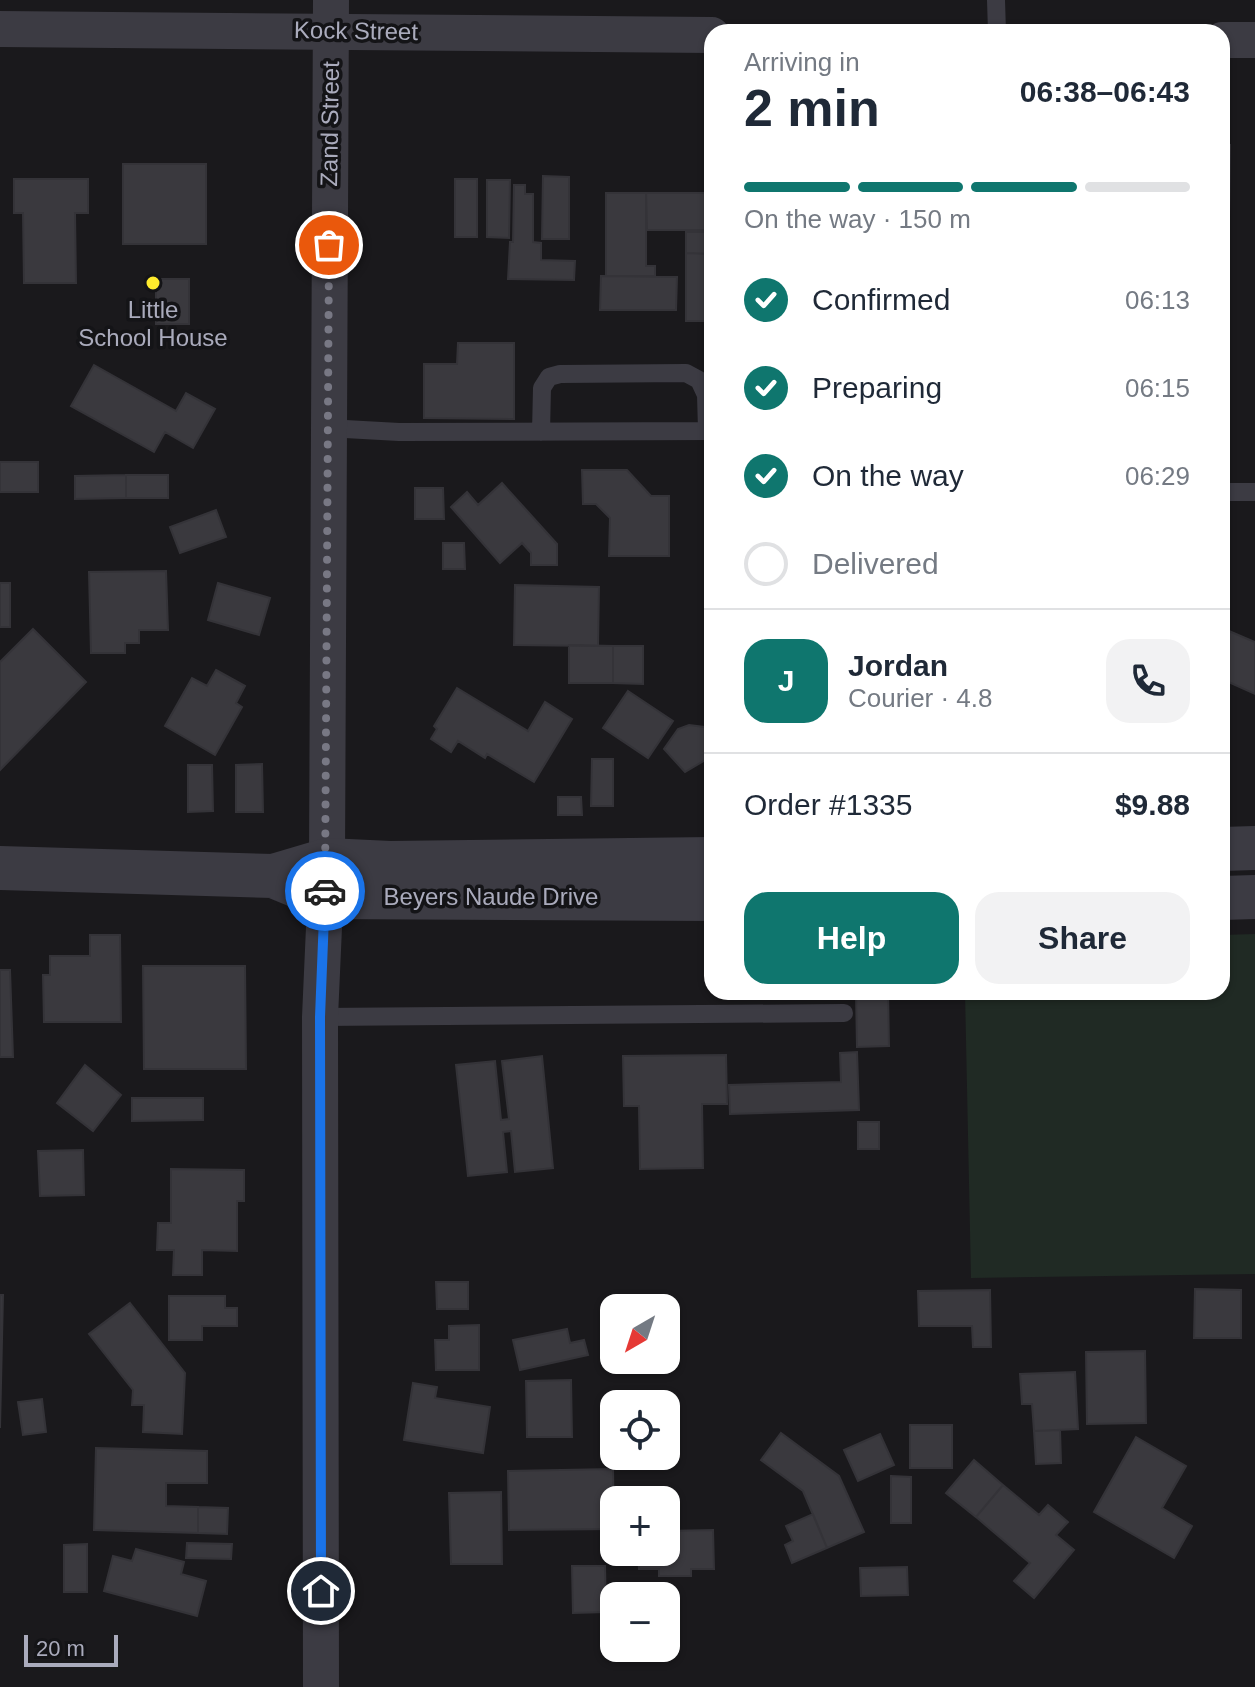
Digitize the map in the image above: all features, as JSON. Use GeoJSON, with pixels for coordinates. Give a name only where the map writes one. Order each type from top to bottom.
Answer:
{"type":"FeatureCollection","features":[{"type":"Feature","properties":{"kind":"street"},"geometry":{"type":"LineString","coordinates":[[0,11],[0,29]]}},
{"type":"Feature","properties":{"kind":"street","name":"Kock Street"},"geometry":{"type":"LineString","coordinates":[[0,29],[331,15],[704,35]]}},
{"type":"Feature","properties":{"kind":"street","name":"Zand Street"},"geometry":{"type":"LineString","coordinates":[[321,1687],[320,1017],[326,878],[331,15]]}},
{"type":"Feature","properties":{"kind":"street"},"geometry":{"type":"LineString","coordinates":[[1230,40],[1255,40]]}},
{"type":"Feature","properties":{"kind":"street"},"geometry":{"type":"LineString","coordinates":[[1230,849],[1255,848]]}},
{"type":"Feature","properties":{"kind":"street","name":"Beyers Naude Drive"},"geometry":{"type":"LineString","coordinates":[[326,878],[390,863],[704,859]]}},
{"type":"Feature","properties":{"kind":"street","name":"Beyers Naude Drive"},"geometry":{"type":"LineString","coordinates":[[0,868],[326,878],[704,899]]}},
{"type":"Feature","properties":{"kind":"street"},"geometry":{"type":"LineString","coordinates":[[1230,898],[1255,897]]}},
{"type":"Feature","properties":{"kind":"lane"},"geometry":{"type":"LineString","coordinates":[[996,0],[997,24]]}},
{"type":"Feature","properties":{"kind":"lane"},"geometry":{"type":"LineString","coordinates":[[541,432],[542,388],[549,377],[560,374],[686,373],[699,380],[704,391]]}},
{"type":"Feature","properties":{"kind":"lane"},"geometry":{"type":"LineString","coordinates":[[327,428],[399,432],[704,430]]}},
{"type":"Feature","properties":{"kind":"lane"},"geometry":{"type":"LineString","coordinates":[[1230,492],[1255,492]]}},
{"type":"Feature","properties":{"kind":"lane"},"geometry":{"type":"LineString","coordinates":[[320,1017],[844,1013]]}},
{"type":"Feature","properties":{"kind":"shaded area"},"geometry":{"type":"Polygon","coordinates":[[[1255,934],[1255,1274],[971,1278],[965,1000],[1230,1000],[1230,935],[1255,934]]]}},
{"type":"Feature","properties":{"kind":"building"},"geometry":{"type":"Polygon","coordinates":[[[123,164],[206,164],[206,244],[123,244],[123,164]]]}},
{"type":"Feature","properties":{"kind":"building"},"geometry":{"type":"Polygon","coordinates":[[[543,176],[569,177],[569,239],[542,239],[543,176]]]}},
{"type":"Feature","properties":{"kind":"building"},"geometry":{"type":"Polygon","coordinates":[[[14,179],[88,179],[88,213],[75,213],[76,283],[24,283],[23,213],[14,213],[14,179]]]}},
{"type":"Feature","properties":{"kind":"building"},"geometry":{"type":"Polygon","coordinates":[[[455,179],[477,179],[477,237],[455,237],[455,179]]]}},
{"type":"Feature","properties":{"kind":"building"},"geometry":{"type":"Polygon","coordinates":[[[487,180],[510,180],[509,238],[487,237],[487,180]]]}},
{"type":"Feature","properties":{"kind":"building"},"geometry":{"type":"Polygon","coordinates":[[[514,185],[525,185],[525,194],[533,194],[533,242],[541,243],[541,260],[575,261],[574,280],[508,279],[510,242],[513,242],[514,185]]]}},
{"type":"Feature","properties":{"kind":"building"},"geometry":{"type":"Polygon","coordinates":[[[606,193],[646,193],[646,266],[655,266],[655,276],[606,276],[606,193]]]}},
{"type":"Feature","properties":{"kind":"building"},"geometry":{"type":"Polygon","coordinates":[[[646,193],[704,193],[704,230],[647,230],[646,193]]]}},
{"type":"Feature","properties":{"kind":"building"},"geometry":{"type":"Polygon","coordinates":[[[686,232],[704,232],[704,254],[686,253],[686,232]]]}},
{"type":"Feature","properties":{"kind":"building"},"geometry":{"type":"Polygon","coordinates":[[[686,253],[704,254],[704,321],[686,321],[686,253]]]}},
{"type":"Feature","properties":{"kind":"building"},"geometry":{"type":"Polygon","coordinates":[[[601,276],[677,277],[676,310],[600,310],[601,276]]]}},
{"type":"Feature","properties":{"kind":"building"},"geometry":{"type":"Polygon","coordinates":[[[156,279],[189,279],[189,324],[156,324],[156,279]]]}},
{"type":"Feature","properties":{"kind":"building"},"geometry":{"type":"Polygon","coordinates":[[[458,343],[514,343],[514,419],[424,418],[424,364],[457,364],[458,343]]]}},
{"type":"Feature","properties":{"kind":"building"},"geometry":{"type":"Polygon","coordinates":[[[94,365],[176,411],[186,393],[215,409],[193,448],[165,432],[154,452],[71,406],[94,365]]]}},
{"type":"Feature","properties":{"kind":"building"},"geometry":{"type":"Polygon","coordinates":[[[0,462],[38,462],[38,492],[0,492],[0,462]]]}},
{"type":"Feature","properties":{"kind":"building"},"geometry":{"type":"Polygon","coordinates":[[[582,470],[627,470],[651,496],[669,496],[669,556],[609,556],[610,518],[596,504],[583,504],[582,470]]]}},
{"type":"Feature","properties":{"kind":"building"},"geometry":{"type":"Polygon","coordinates":[[[126,475],[126,498],[75,499],[75,476],[126,475]]]}},
{"type":"Feature","properties":{"kind":"building"},"geometry":{"type":"Polygon","coordinates":[[[126,475],[168,475],[168,498],[126,498],[126,475]]]}},
{"type":"Feature","properties":{"kind":"building"},"geometry":{"type":"Polygon","coordinates":[[[502,483],[557,544],[557,565],[531,565],[531,553],[522,543],[500,563],[451,507],[467,492],[478,505],[502,483]]]}},
{"type":"Feature","properties":{"kind":"building"},"geometry":{"type":"Polygon","coordinates":[[[415,488],[443,488],[444,519],[415,519],[415,488]]]}},
{"type":"Feature","properties":{"kind":"building"},"geometry":{"type":"Polygon","coordinates":[[[216,510],[226,537],[180,553],[170,527],[216,510]]]}},
{"type":"Feature","properties":{"kind":"building"},"geometry":{"type":"Polygon","coordinates":[[[443,543],[464,543],[465,569],[443,569],[443,543]]]}},
{"type":"Feature","properties":{"kind":"building"},"geometry":{"type":"Polygon","coordinates":[[[166,571],[168,630],[139,630],[139,643],[125,643],[125,653],[91,653],[89,572],[166,571]]]}},
{"type":"Feature","properties":{"kind":"building"},"geometry":{"type":"Polygon","coordinates":[[[0,583],[10,583],[10,627],[0,627],[0,583]]]}},
{"type":"Feature","properties":{"kind":"building"},"geometry":{"type":"Polygon","coordinates":[[[218,583],[270,598],[259,635],[208,620],[218,583]]]}},
{"type":"Feature","properties":{"kind":"building"},"geometry":{"type":"Polygon","coordinates":[[[515,585],[599,587],[598,646],[514,645],[515,585]]]}},
{"type":"Feature","properties":{"kind":"building"},"geometry":{"type":"Polygon","coordinates":[[[33,629],[86,682],[0,770],[0,662],[33,629]]]}},
{"type":"Feature","properties":{"kind":"building"},"geometry":{"type":"Polygon","coordinates":[[[1230,631],[1255,642],[1255,694],[1230,683],[1230,631]]]}},
{"type":"Feature","properties":{"kind":"building"},"geometry":{"type":"Polygon","coordinates":[[[569,645],[613,646],[613,683],[569,683],[569,645]]]}},
{"type":"Feature","properties":{"kind":"building"},"geometry":{"type":"Polygon","coordinates":[[[613,646],[643,646],[643,684],[613,683],[613,646]]]}},
{"type":"Feature","properties":{"kind":"building"},"geometry":{"type":"Polygon","coordinates":[[[216,670],[245,686],[236,703],[242,707],[215,755],[165,726],[192,678],[207,686],[216,670]]]}},
{"type":"Feature","properties":{"kind":"building"},"geometry":{"type":"Polygon","coordinates":[[[457,688],[528,731],[545,702],[572,719],[534,782],[458,741],[451,752],[431,739],[437,729],[434,726],[457,688]]]}},
{"type":"Feature","properties":{"kind":"building"},"geometry":{"type":"Polygon","coordinates":[[[628,691],[673,721],[648,758],[603,728],[628,691]]]}},
{"type":"Feature","properties":{"kind":"building"},"geometry":{"type":"Polygon","coordinates":[[[689,725],[704,727],[704,761],[685,772],[664,749],[678,729],[689,725]]]}},
{"type":"Feature","properties":{"kind":"building"},"geometry":{"type":"Polygon","coordinates":[[[592,759],[613,759],[613,806],[591,806],[592,759]]]}},
{"type":"Feature","properties":{"kind":"building"},"geometry":{"type":"Polygon","coordinates":[[[262,764],[263,812],[236,812],[236,765],[262,764]]]}},
{"type":"Feature","properties":{"kind":"building"},"geometry":{"type":"Polygon","coordinates":[[[188,765],[212,765],[213,811],[188,812],[188,765]]]}},
{"type":"Feature","properties":{"kind":"building"},"geometry":{"type":"Polygon","coordinates":[[[558,797],[581,797],[582,815],[558,815],[558,797]]]}},
{"type":"Feature","properties":{"kind":"building"},"geometry":{"type":"Polygon","coordinates":[[[90,935],[120,935],[121,1022],[44,1022],[43,975],[50,975],[50,956],[90,956],[90,935]]]}},
{"type":"Feature","properties":{"kind":"building"},"geometry":{"type":"Polygon","coordinates":[[[143,966],[245,966],[246,1069],[144,1069],[143,966]]]}},
{"type":"Feature","properties":{"kind":"building"},"geometry":{"type":"Polygon","coordinates":[[[0,970],[10,970],[13,1057],[0,1057],[0,970]]]}},
{"type":"Feature","properties":{"kind":"building"},"geometry":{"type":"Polygon","coordinates":[[[856,1000],[888,1000],[889,1046],[857,1047],[856,1000]]]}},
{"type":"Feature","properties":{"kind":"building"},"geometry":{"type":"Polygon","coordinates":[[[857,1052],[859,1110],[730,1114],[729,1085],[841,1082],[840,1053],[857,1052]]]}},
{"type":"Feature","properties":{"kind":"building"},"geometry":{"type":"Polygon","coordinates":[[[726,1055],[727,1104],[702,1104],[703,1168],[640,1169],[639,1106],[624,1106],[623,1056],[726,1055]]]}},
{"type":"Feature","properties":{"kind":"building"},"geometry":{"type":"Polygon","coordinates":[[[542,1056],[553,1168],[515,1172],[511,1131],[503,1132],[507,1172],[468,1176],[456,1065],[495,1061],[501,1120],[509,1119],[502,1061],[542,1056]]]}},
{"type":"Feature","properties":{"kind":"building"},"geometry":{"type":"Polygon","coordinates":[[[85,1065],[121,1095],[93,1131],[57,1103],[85,1065]]]}},
{"type":"Feature","properties":{"kind":"building"},"geometry":{"type":"Polygon","coordinates":[[[132,1098],[203,1098],[203,1120],[132,1121],[132,1098]]]}},
{"type":"Feature","properties":{"kind":"building"},"geometry":{"type":"Polygon","coordinates":[[[858,1122],[879,1122],[879,1149],[858,1149],[858,1122]]]}},
{"type":"Feature","properties":{"kind":"building"},"geometry":{"type":"Polygon","coordinates":[[[83,1150],[84,1195],[40,1196],[38,1151],[83,1150]]]}},
{"type":"Feature","properties":{"kind":"building"},"geometry":{"type":"Polygon","coordinates":[[[171,1169],[244,1170],[244,1201],[237,1201],[237,1251],[202,1250],[202,1275],[173,1275],[174,1250],[157,1250],[158,1223],[171,1223],[171,1169]]]}},
{"type":"Feature","properties":{"kind":"building"},"geometry":{"type":"Polygon","coordinates":[[[436,1282],[468,1282],[468,1309],[437,1309],[436,1282]]]}},
{"type":"Feature","properties":{"kind":"building"},"geometry":{"type":"Polygon","coordinates":[[[1195,1289],[1241,1290],[1241,1338],[1194,1338],[1195,1289]]]}},
{"type":"Feature","properties":{"kind":"building"},"geometry":{"type":"Polygon","coordinates":[[[990,1290],[991,1347],[973,1347],[972,1326],[919,1326],[918,1291],[990,1290]]]}},
{"type":"Feature","properties":{"kind":"building"},"geometry":{"type":"Polygon","coordinates":[[[0,1295],[3,1295],[0,1428],[0,1295]]]}},
{"type":"Feature","properties":{"kind":"building"},"geometry":{"type":"Polygon","coordinates":[[[169,1296],[225,1296],[225,1308],[237,1308],[237,1326],[202,1326],[202,1340],[169,1340],[169,1296]]]}},
{"type":"Feature","properties":{"kind":"building"},"geometry":{"type":"Polygon","coordinates":[[[130,1303],[185,1373],[182,1434],[143,1432],[144,1405],[132,1405],[133,1390],[89,1334],[130,1303]]]}},
{"type":"Feature","properties":{"kind":"building"},"geometry":{"type":"Polygon","coordinates":[[[479,1325],[479,1370],[436,1370],[435,1340],[449,1340],[449,1326],[479,1325]]]}},
{"type":"Feature","properties":{"kind":"building"},"geometry":{"type":"Polygon","coordinates":[[[567,1329],[570,1343],[584,1340],[588,1355],[520,1370],[513,1340],[567,1329]]]}},
{"type":"Feature","properties":{"kind":"building"},"geometry":{"type":"Polygon","coordinates":[[[1145,1351],[1146,1423],[1087,1424],[1086,1352],[1145,1351]]]}},
{"type":"Feature","properties":{"kind":"building"},"geometry":{"type":"Polygon","coordinates":[[[1075,1372],[1078,1429],[1034,1431],[1032,1404],[1022,1404],[1020,1374],[1075,1372]]]}},
{"type":"Feature","properties":{"kind":"building"},"geometry":{"type":"Polygon","coordinates":[[[571,1380],[572,1437],[527,1437],[526,1381],[571,1380]]]}},
{"type":"Feature","properties":{"kind":"building"},"geometry":{"type":"Polygon","coordinates":[[[413,1383],[437,1387],[435,1398],[490,1407],[483,1453],[404,1440],[413,1383]]]}},
{"type":"Feature","properties":{"kind":"building"},"geometry":{"type":"Polygon","coordinates":[[[42,1399],[46,1432],[23,1435],[18,1402],[42,1399]]]}},
{"type":"Feature","properties":{"kind":"building"},"geometry":{"type":"Polygon","coordinates":[[[910,1425],[952,1425],[952,1468],[910,1468],[910,1425]]]}},
{"type":"Feature","properties":{"kind":"building"},"geometry":{"type":"Polygon","coordinates":[[[1060,1430],[1061,1463],[1036,1464],[1034,1431],[1060,1430]]]}},
{"type":"Feature","properties":{"kind":"building"},"geometry":{"type":"Polygon","coordinates":[[[781,1433],[839,1476],[864,1532],[827,1548],[803,1491],[761,1460],[781,1433]]]}},
{"type":"Feature","properties":{"kind":"building"},"geometry":{"type":"Polygon","coordinates":[[[880,1434],[894,1465],[858,1481],[844,1450],[880,1434]]]}},
{"type":"Feature","properties":{"kind":"building"},"geometry":{"type":"Polygon","coordinates":[[[1136,1437],[1186,1466],[1162,1508],[1192,1526],[1174,1558],[1094,1512],[1136,1437]]]}},
{"type":"Feature","properties":{"kind":"building"},"geometry":{"type":"Polygon","coordinates":[[[96,1448],[207,1451],[207,1483],[166,1483],[166,1506],[198,1507],[198,1533],[94,1530],[96,1448]]]}},
{"type":"Feature","properties":{"kind":"building"},"geometry":{"type":"Polygon","coordinates":[[[974,1460],[1003,1485],[976,1517],[946,1493],[974,1460]]]}},
{"type":"Feature","properties":{"kind":"building"},"geometry":{"type":"Polygon","coordinates":[[[613,1470],[613,1486],[600,1486],[600,1529],[509,1530],[508,1471],[613,1470]]]}},
{"type":"Feature","properties":{"kind":"building"},"geometry":{"type":"Polygon","coordinates":[[[891,1476],[911,1477],[911,1523],[891,1523],[891,1476]]]}},
{"type":"Feature","properties":{"kind":"building"},"geometry":{"type":"Polygon","coordinates":[[[1003,1485],[1039,1515],[1048,1505],[1068,1522],[1056,1535],[1074,1550],[1034,1598],[1014,1581],[1030,1563],[976,1517],[1003,1485]]]}},
{"type":"Feature","properties":{"kind":"building"},"geometry":{"type":"Polygon","coordinates":[[[501,1492],[502,1564],[451,1564],[449,1493],[501,1492]]]}},
{"type":"Feature","properties":{"kind":"building"},"geometry":{"type":"Polygon","coordinates":[[[198,1507],[228,1508],[227,1534],[198,1533],[198,1507]]]}},
{"type":"Feature","properties":{"kind":"building"},"geometry":{"type":"Polygon","coordinates":[[[813,1514],[827,1548],[792,1563],[785,1545],[793,1541],[786,1526],[813,1514]]]}},
{"type":"Feature","properties":{"kind":"building"},"geometry":{"type":"Polygon","coordinates":[[[713,1530],[714,1569],[691,1569],[691,1576],[659,1576],[659,1569],[639,1569],[639,1566],[680,1566],[680,1531],[713,1530]]]}},
{"type":"Feature","properties":{"kind":"building"},"geometry":{"type":"Polygon","coordinates":[[[187,1543],[232,1544],[231,1559],[186,1558],[187,1543]]]}},
{"type":"Feature","properties":{"kind":"building"},"geometry":{"type":"Polygon","coordinates":[[[87,1544],[87,1592],[64,1592],[64,1545],[87,1544]]]}},
{"type":"Feature","properties":{"kind":"building"},"geometry":{"type":"Polygon","coordinates":[[[136,1549],[184,1562],[181,1574],[206,1581],[197,1616],[104,1591],[113,1556],[132,1561],[136,1549]]]}},
{"type":"Feature","properties":{"kind":"building"},"geometry":{"type":"Polygon","coordinates":[[[572,1566],[605,1566],[605,1582],[600,1582],[600,1612],[573,1613],[572,1566]]]}},
{"type":"Feature","properties":{"kind":"building"},"geometry":{"type":"Polygon","coordinates":[[[907,1567],[908,1595],[861,1596],[860,1568],[907,1567]]]}},
{"type":"Feature","properties":{"kind":"way so far"},"geometry":{"type":"LineString","coordinates":[[325,891],[329,245]]}},
{"type":"Feature","properties":{"kind":"place","name":"Little School House"},"geometry":{"type":"Point","coordinates":[153,283]}},
{"type":"Feature","properties":{"kind":"route"},"geometry":{"type":"LineString","coordinates":[[321,1591],[320,1017],[325,891]]}}]}
